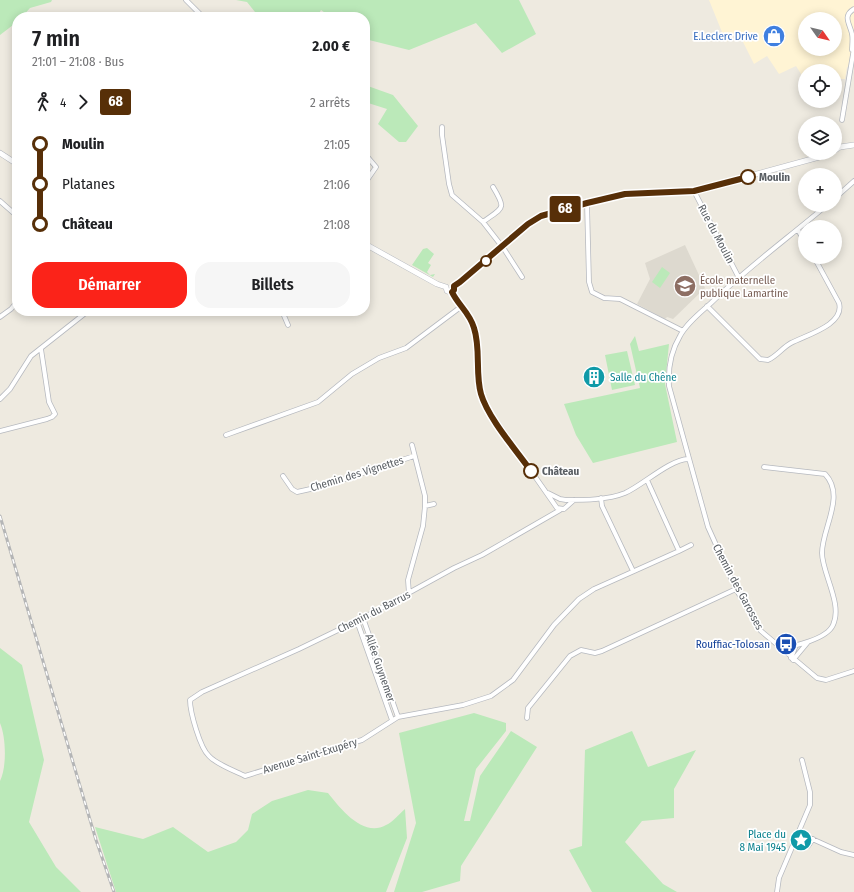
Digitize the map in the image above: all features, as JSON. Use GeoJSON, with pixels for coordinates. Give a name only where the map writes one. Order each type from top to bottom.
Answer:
{"type":"FeatureCollection","features":[{"type":"Feature","properties":{"kind":"street"},"geometry":{"type":"LineString","coordinates":[[186,0],[197,12]]}},
{"type":"Feature","properties":{"kind":"street"},"geometry":{"type":"LineString","coordinates":[[851,61],[852,28],[847,18],[853,8]]}},
{"type":"Feature","properties":{"kind":"street"},"geometry":{"type":"LineString","coordinates":[[842,120],[854,48]]}},
{"type":"Feature","properties":{"kind":"street"},"geometry":{"type":"LineString","coordinates":[[442,127],[444,150],[452,195],[483,222],[502,246],[522,277]]}},
{"type":"Feature","properties":{"kind":"street"},"geometry":{"type":"LineString","coordinates":[[842,147],[854,145]]}},
{"type":"Feature","properties":{"kind":"street"},"geometry":{"type":"LineString","coordinates":[[0,153],[12,161]]}},
{"type":"Feature","properties":{"kind":"street"},"geometry":{"type":"LineString","coordinates":[[370,160],[376,167],[370,176]]}},
{"type":"Feature","properties":{"kind":"street"},"geometry":{"type":"LineString","coordinates":[[452,292],[454,290],[454,286],[528,224],[541,216],[625,194],[694,191],[808,160]]}},
{"type":"Feature","properties":{"kind":"street"},"geometry":{"type":"LineString","coordinates":[[842,191],[854,180]]}},
{"type":"Feature","properties":{"kind":"street"},"geometry":{"type":"LineString","coordinates":[[483,222],[501,209],[502,206],[502,201],[493,187]]}},
{"type":"Feature","properties":{"kind":"street","name":"Rue du Moulin"},"geometry":{"type":"LineString","coordinates":[[694,191],[739,278]]}},
{"type":"Feature","properties":{"kind":"street"},"geometry":{"type":"LineString","coordinates":[[0,201],[12,212]]}},
{"type":"Feature","properties":{"kind":"street"},"geometry":{"type":"LineString","coordinates":[[587,203],[589,282],[592,292],[604,298],[620,299],[683,331]]}},
{"type":"Feature","properties":{"kind":"street","name":"Chemin des Garosses"},"geometry":{"type":"LineString","coordinates":[[810,220],[819,212]]}},
{"type":"Feature","properties":{"kind":"street","name":"Chemin des Garosses"},"geometry":{"type":"LineString","coordinates":[[798,230],[707,306],[683,331],[672,354],[669,379],[670,394],[708,527],[736,589],[761,631],[778,648],[821,680],[854,671]]}},
{"type":"Feature","properties":{"kind":"street"},"geometry":{"type":"LineString","coordinates":[[370,247],[437,284],[446,287],[447,291],[452,292],[472,320],[475,329],[479,384],[485,405],[560,510]]}},
{"type":"Feature","properties":{"kind":"street"},"geometry":{"type":"LineString","coordinates":[[707,306],[757,356],[764,361],[768,360],[789,344],[832,323],[838,317],[840,308],[839,303],[818,264]]}},
{"type":"Feature","properties":{"kind":"street"},"geometry":{"type":"LineString","coordinates":[[446,287],[449,284],[454,286]]}},
{"type":"Feature","properties":{"kind":"street"},"geometry":{"type":"LineString","coordinates":[[226,435],[318,402],[352,374],[379,358],[406,348],[462,306]]}},
{"type":"Feature","properties":{"kind":"street"},"geometry":{"type":"LineString","coordinates":[[0,317],[12,308]]}},
{"type":"Feature","properties":{"kind":"street"},"geometry":{"type":"LineString","coordinates":[[0,399],[10,389],[27,361],[82,316]]}},
{"type":"Feature","properties":{"kind":"street"},"geometry":{"type":"LineString","coordinates":[[284,316],[288,325]]}},
{"type":"Feature","properties":{"kind":"street"},"geometry":{"type":"LineString","coordinates":[[0,431],[47,419],[55,414],[49,402],[41,349]]}},
{"type":"Feature","properties":{"kind":"street"},"geometry":{"type":"LineString","coordinates":[[409,594],[408,580],[423,526],[425,506],[425,496],[412,445]]}},
{"type":"Feature","properties":{"kind":"street","name":"Chemin des Vignettes"},"geometry":{"type":"LineString","coordinates":[[283,476],[292,489],[297,492],[324,486],[414,456]]}},
{"type":"Feature","properties":{"kind":"street"},"geometry":{"type":"LineString","coordinates":[[546,491],[562,499],[574,500],[614,497],[647,480],[680,460],[688,460]]}},
{"type":"Feature","properties":{"kind":"street"},"geometry":{"type":"LineString","coordinates":[[764,467],[824,474],[830,480],[832,490],[832,509],[823,539],[822,554],[834,595],[835,620],[830,630],[808,642],[778,648]]}},
{"type":"Feature","properties":{"kind":"street"},"geometry":{"type":"LineString","coordinates":[[647,480],[679,551]]}},
{"type":"Feature","properties":{"kind":"street"},"geometry":{"type":"LineString","coordinates":[[601,498],[602,506],[633,571]]}},
{"type":"Feature","properties":{"kind":"street"},"geometry":{"type":"LineString","coordinates":[[562,499],[566,506]]}},
{"type":"Feature","properties":{"kind":"street","name":"Chemin du Barrus"},"geometry":{"type":"LineString","coordinates":[[552,513],[557,501],[562,499]]}},
{"type":"Feature","properties":{"kind":"street","name":"Chemin du Barrus"},"geometry":{"type":"LineString","coordinates":[[190,700],[202,692],[300,649],[363,618],[454,568],[482,555],[552,513],[560,510],[574,500]]}},
{"type":"Feature","properties":{"kind":"street"},"geometry":{"type":"LineString","coordinates":[[425,506],[434,504]]}},
{"type":"Feature","properties":{"kind":"street","name":"Avenue Saint-Exupéry"},"geometry":{"type":"LineString","coordinates":[[190,700],[194,721],[205,751],[209,757],[245,776],[362,740],[392,720],[463,705],[491,696],[513,680],[554,625],[579,600],[594,589],[691,545]]}},
{"type":"Feature","properties":{"kind":"street"},"geometry":{"type":"LineString","coordinates":[[527,718],[528,708],[576,652],[602,651],[736,589]]}},
{"type":"Feature","properties":{"kind":"street","name":"Allée Guynemer"},"geometry":{"type":"LineString","coordinates":[[363,618],[398,718]]}},
{"type":"Feature","properties":{"kind":"street","name":"Allée Guynemer"},"geometry":{"type":"LineString","coordinates":[[357,621],[392,720]]}},
{"type":"Feature","properties":{"kind":"street"},"geometry":{"type":"LineString","coordinates":[[792,659],[808,642]]}},
{"type":"Feature","properties":{"kind":"street"},"geometry":{"type":"LineString","coordinates":[[792,659],[791,654],[796,645]]}},
{"type":"Feature","properties":{"kind":"street"},"geometry":{"type":"LineString","coordinates":[[777,892],[779,878],[808,812],[811,798],[802,760]]}},
{"type":"Feature","properties":{"kind":"street"},"geometry":{"type":"LineString","coordinates":[[799,833],[841,852],[854,855]]}},
{"type":"Feature","properties":{"kind":"street"},"geometry":{"type":"LineString","coordinates":[[795,841],[808,846],[813,839]]}},
{"type":"Feature","properties":{"kind":"shaded area"},"geometry":{"type":"Polygon","coordinates":[[[709,0],[854,0],[854,65],[847,67],[845,79],[842,79],[842,64],[798,64],[798,69],[796,66],[779,74],[767,56],[754,64],[738,32],[726,42],[709,0]]]}},
{"type":"Feature","properties":{"kind":"shaded area"},"geometry":{"type":"Polygon","coordinates":[[[685,245],[705,288],[673,319],[667,317],[665,319],[637,304],[650,279],[645,263],[685,245]]]}},
{"type":"Feature","properties":{"kind":"green space"},"geometry":{"type":"Polygon","coordinates":[[[0,0],[52,0],[51,2],[30,8],[26,12],[12,12],[12,26],[0,35],[0,0]]]}},
{"type":"Feature","properties":{"kind":"green space"},"geometry":{"type":"Polygon","coordinates":[[[236,0],[519,0],[536,34],[502,53],[476,23],[409,50],[370,40],[370,12],[324,12],[321,10],[320,12],[255,12],[247,2],[236,0]]]}},
{"type":"Feature","properties":{"kind":"green space"},"geometry":{"type":"Polygon","coordinates":[[[370,87],[393,95],[418,126],[406,142],[399,142],[378,124],[387,109],[370,104],[370,87]]]}},
{"type":"Feature","properties":{"kind":"green space"},"geometry":{"type":"Polygon","coordinates":[[[427,248],[434,254],[428,263],[431,265],[427,272],[430,275],[435,274],[433,277],[412,265],[423,249],[427,248]]]}},
{"type":"Feature","properties":{"kind":"green space"},"geometry":{"type":"Polygon","coordinates":[[[662,267],[670,273],[660,288],[652,282],[662,267]]]}},
{"type":"Feature","properties":{"kind":"green space"},"geometry":{"type":"Polygon","coordinates":[[[635,336],[639,351],[669,344],[665,384],[677,442],[593,463],[576,435],[564,404],[640,388],[630,344],[635,336]]]}},
{"type":"Feature","properties":{"kind":"green space"},"geometry":{"type":"Polygon","coordinates":[[[627,351],[635,385],[612,390],[605,355],[627,351]]]}},
{"type":"Feature","properties":{"kind":"green space"},"geometry":{"type":"Polygon","coordinates":[[[0,648],[22,665],[44,760],[29,822],[56,867],[81,892],[0,892],[0,781],[4,768],[5,752],[4,736],[0,723],[0,648]]]}},
{"type":"Feature","properties":{"kind":"green space"},"geometry":{"type":"Polygon","coordinates":[[[474,713],[506,723],[506,731],[476,769],[464,821],[470,821],[480,776],[511,731],[537,747],[461,866],[460,881],[422,892],[394,892],[416,823],[399,733],[474,713]]]}},
{"type":"Feature","properties":{"kind":"green space"},"geometry":{"type":"Polygon","coordinates":[[[632,731],[648,767],[696,750],[674,789],[674,818],[642,821],[625,842],[663,884],[677,892],[592,892],[569,850],[582,846],[585,750],[632,731]]]}},
{"type":"Feature","properties":{"kind":"green space"},"geometry":{"type":"Polygon","coordinates":[[[308,790],[328,793],[353,820],[369,828],[377,828],[389,824],[405,809],[407,838],[386,892],[116,892],[95,827],[143,839],[173,827],[208,852],[236,842],[248,830],[252,814],[272,801],[308,790]]]}},
{"type":"Feature","properties":{"kind":"railway"},"geometry":{"type":"LineString","coordinates":[[0,516],[96,840],[114,892]]}},
{"type":"Feature","properties":{"kind":"bus line","name":"68"},"geometry":{"type":"LineString","coordinates":[[531,471],[485,405],[479,384],[475,329],[472,320],[453,295],[452,292],[454,290],[454,286],[528,224],[541,216],[625,194],[694,191],[748,177]]}},
{"type":"Feature","properties":{"kind":"place","name":"E.Leclerc Drive"},"geometry":{"type":"Point","coordinates":[774,36]}},
{"type":"Feature","properties":{"kind":"place","name":"Moulin"},"geometry":{"type":"Point","coordinates":[748,177]}},
{"type":"Feature","properties":{"kind":"place","name":"École maternelle publique Lamartine"},"geometry":{"type":"Point","coordinates":[685,286]}},
{"type":"Feature","properties":{"kind":"place","name":"Salle du Chêne"},"geometry":{"type":"Point","coordinates":[594,377]}},
{"type":"Feature","properties":{"kind":"place","name":"Château"},"geometry":{"type":"Point","coordinates":[531,471]}},
{"type":"Feature","properties":{"kind":"place","name":"Rouffiac-Tolosan"},"geometry":{"type":"Point","coordinates":[786,644]}},
{"type":"Feature","properties":{"kind":"place","name":"Place du 8 Mai 1945"},"geometry":{"type":"Point","coordinates":[801,840]}}]}
